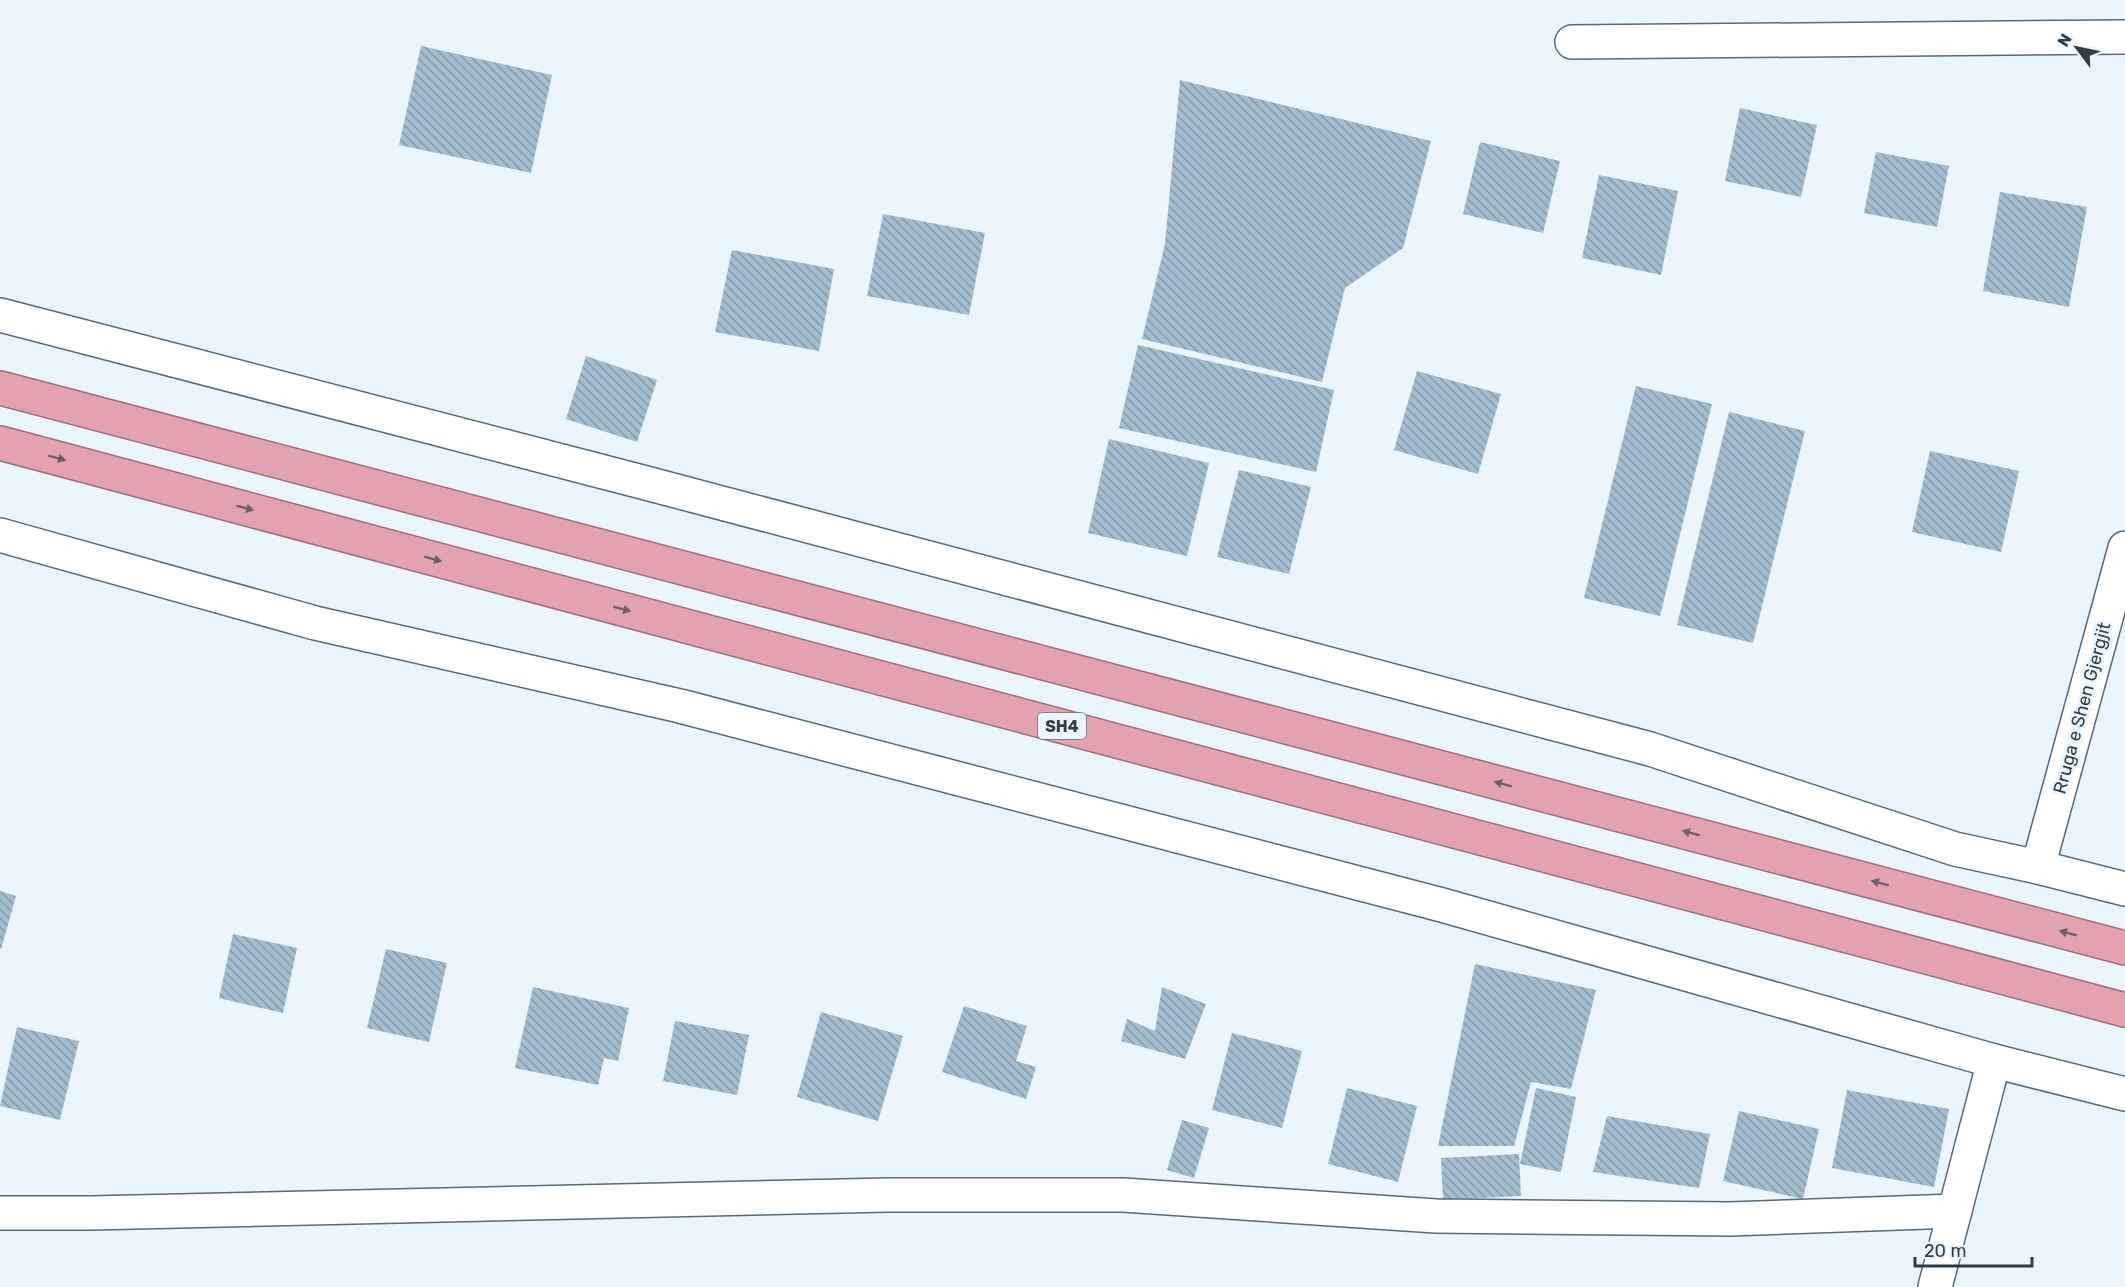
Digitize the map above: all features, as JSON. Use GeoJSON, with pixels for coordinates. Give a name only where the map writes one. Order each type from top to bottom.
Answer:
{"type":"FeatureCollection","features":[{"type":"Feature","properties":{"kind":"highway"},"geometry":{"type":"LineString","coordinates":[[0,387],[2125,948]]}},
{"type":"Feature","properties":{"kind":"highway","name":"SH4"},"geometry":{"type":"LineString","coordinates":[[0,443],[2125,1010]]}},
{"type":"Feature","properties":{"kind":"street"},"geometry":{"type":"LineString","coordinates":[[1572,42],[2125,37]]}},
{"type":"Feature","properties":{"kind":"street"},"geometry":{"type":"LineString","coordinates":[[0,315],[646,483],[1650,749],[1955,849],[2125,889]]}},
{"type":"Feature","properties":{"kind":"street"},"geometry":{"type":"LineString","coordinates":[[0,535],[315,623],[680,706],[1442,905],[1994,1061],[2125,1094]]}},
{"type":"Feature","properties":{"kind":"street","name":"Rruga e Shen Gjergjit"},"geometry":{"type":"LineString","coordinates":[[2038,867],[2125,548]]}},
{"type":"Feature","properties":{"kind":"street"},"geometry":{"type":"LineString","coordinates":[[1935,1287],[1994,1061]]}},
{"type":"Feature","properties":{"kind":"street"},"geometry":{"type":"LineString","coordinates":[[0,1213],[888,1195],[1123,1195],[1436,1216],[1730,1219],[1955,1211]]}},
{"type":"Feature","properties":{"kind":"building"},"geometry":{"type":"Polygon","coordinates":[[[421,46],[552,75],[531,173],[399,145],[421,46]]]}},
{"type":"Feature","properties":{"kind":"building"},"geometry":{"type":"Polygon","coordinates":[[[1180,80],[1431,141],[1403,248],[1345,288],[1322,382],[1142,339],[1165,244],[1180,80]]]}},
{"type":"Feature","properties":{"kind":"building"},"geometry":{"type":"Polygon","coordinates":[[[1740,108],[1817,125],[1801,197],[1725,181],[1740,108]]]}},
{"type":"Feature","properties":{"kind":"building"},"geometry":{"type":"Polygon","coordinates":[[[1480,142],[1560,161],[1543,233],[1463,214],[1480,142]]]}},
{"type":"Feature","properties":{"kind":"building"},"geometry":{"type":"Polygon","coordinates":[[[1876,152],[1949,166],[1937,227],[1864,213],[1876,152]]]}},
{"type":"Feature","properties":{"kind":"building"},"geometry":{"type":"Polygon","coordinates":[[[1599,175],[1678,191],[1661,275],[1582,258],[1599,175]]]}},
{"type":"Feature","properties":{"kind":"building"},"geometry":{"type":"Polygon","coordinates":[[[2000,192],[2087,207],[2069,307],[1983,291],[2000,192]]]}},
{"type":"Feature","properties":{"kind":"building"},"geometry":{"type":"Polygon","coordinates":[[[883,214],[985,233],[969,315],[867,296],[883,214]]]}},
{"type":"Feature","properties":{"kind":"building"},"geometry":{"type":"Polygon","coordinates":[[[732,250],[834,269],[819,351],[715,332],[732,250]]]}},
{"type":"Feature","properties":{"kind":"building"},"geometry":{"type":"Polygon","coordinates":[[[1138,345],[1334,390],[1316,472],[1119,428],[1138,345]]]}},
{"type":"Feature","properties":{"kind":"building"},"geometry":{"type":"Polygon","coordinates":[[[586,356],[657,380],[637,442],[566,419],[586,356]]]}},
{"type":"Feature","properties":{"kind":"building"},"geometry":{"type":"Polygon","coordinates":[[[1417,371],[1501,394],[1478,474],[1394,450],[1417,371]]]}},
{"type":"Feature","properties":{"kind":"building"},"geometry":{"type":"Polygon","coordinates":[[[1636,386],[1712,404],[1660,616],[1584,598],[1636,386]]]}},
{"type":"Feature","properties":{"kind":"building"},"geometry":{"type":"Polygon","coordinates":[[[1729,412],[1805,431],[1753,643],[1677,625],[1729,412]]]}},
{"type":"Feature","properties":{"kind":"building"},"geometry":{"type":"Polygon","coordinates":[[[1109,439],[1209,463],[1187,556],[1088,533],[1109,439]]]}},
{"type":"Feature","properties":{"kind":"building"},"geometry":{"type":"Polygon","coordinates":[[[1930,451],[2019,471],[2001,552],[1912,532],[1930,451]]]}},
{"type":"Feature","properties":{"kind":"building"},"geometry":{"type":"Polygon","coordinates":[[[1239,470],[1311,487],[1289,574],[1217,557],[1239,470]]]}},
{"type":"Feature","properties":{"kind":"building"},"geometry":{"type":"Polygon","coordinates":[[[0,891],[16,896],[1,949],[0,949],[0,891]]]}},
{"type":"Feature","properties":{"kind":"building"},"geometry":{"type":"Polygon","coordinates":[[[233,934],[297,948],[283,1013],[219,998],[233,934]]]}},
{"type":"Feature","properties":{"kind":"building"},"geometry":{"type":"Polygon","coordinates":[[[386,949],[447,963],[429,1042],[367,1028],[386,949]]]}},
{"type":"Feature","properties":{"kind":"building"},"geometry":{"type":"Polygon","coordinates":[[[1475,964],[1596,990],[1571,1089],[1531,1082],[1514,1146],[1438,1146],[1475,964]]]}},
{"type":"Feature","properties":{"kind":"building"},"geometry":{"type":"Polygon","coordinates":[[[533,987],[629,1008],[618,1061],[604,1058],[598,1085],[515,1068],[533,987]]]}},
{"type":"Feature","properties":{"kind":"building"},"geometry":{"type":"Polygon","coordinates":[[[1162,987],[1206,1004],[1185,1059],[1121,1041],[1127,1019],[1155,1031],[1162,987]]]}},
{"type":"Feature","properties":{"kind":"building"},"geometry":{"type":"Polygon","coordinates":[[[964,1006],[1027,1026],[1016,1061],[1036,1067],[1026,1099],[942,1072],[964,1006]]]}},
{"type":"Feature","properties":{"kind":"building"},"geometry":{"type":"Polygon","coordinates":[[[821,1012],[903,1036],[878,1121],[797,1097],[821,1012]]]}},
{"type":"Feature","properties":{"kind":"building"},"geometry":{"type":"Polygon","coordinates":[[[675,1021],[749,1035],[737,1095],[663,1081],[675,1021]]]}},
{"type":"Feature","properties":{"kind":"building"},"geometry":{"type":"Polygon","coordinates":[[[17,1027],[79,1041],[60,1120],[0,1106],[17,1027]]]}},
{"type":"Feature","properties":{"kind":"building"},"geometry":{"type":"Polygon","coordinates":[[[1232,1033],[1302,1051],[1282,1128],[1212,1110],[1232,1033]]]}},
{"type":"Feature","properties":{"kind":"building"},"geometry":{"type":"Polygon","coordinates":[[[1347,1088],[1417,1106],[1398,1182],[1328,1164],[1347,1088]]]}},
{"type":"Feature","properties":{"kind":"building"},"geometry":{"type":"Polygon","coordinates":[[[1536,1088],[1576,1097],[1561,1172],[1520,1164],[1536,1088]]]}},
{"type":"Feature","properties":{"kind":"building"},"geometry":{"type":"Polygon","coordinates":[[[1847,1090],[1949,1109],[1934,1187],[1832,1168],[1847,1090]]]}},
{"type":"Feature","properties":{"kind":"building"},"geometry":{"type":"Polygon","coordinates":[[[1739,1111],[1819,1129],[1803,1199],[1723,1181],[1739,1111]]]}},
{"type":"Feature","properties":{"kind":"building"},"geometry":{"type":"Polygon","coordinates":[[[1607,1116],[1710,1134],[1699,1188],[1593,1172],[1607,1116]]]}},
{"type":"Feature","properties":{"kind":"building"},"geometry":{"type":"Polygon","coordinates":[[[1182,1120],[1209,1128],[1194,1178],[1167,1170],[1182,1120]]]}},
{"type":"Feature","properties":{"kind":"building"},"geometry":{"type":"Polygon","coordinates":[[[1519,1154],[1521,1196],[1443,1200],[1441,1158],[1519,1154]]]}}]}
